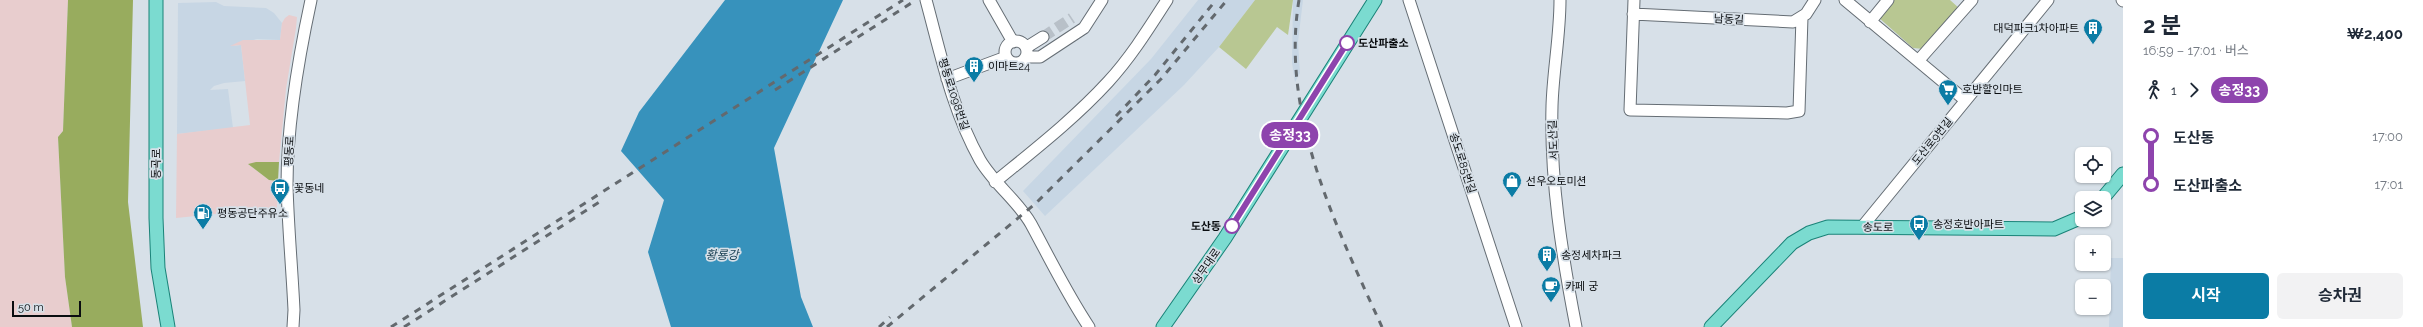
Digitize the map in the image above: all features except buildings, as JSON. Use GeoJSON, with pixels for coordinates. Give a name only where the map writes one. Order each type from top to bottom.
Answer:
{"type":"FeatureCollection","features":[{"type":"Feature","properties":{"kind":"main road","name":"동곡로"},"geometry":{"type":"LineString","coordinates":[[156,0],[156,218],[158,268],[168,327]]}},
{"type":"Feature","properties":{"kind":"main road","name":"상무대로"},"geometry":{"type":"LineString","coordinates":[[1163,327],[1225,238],[1375,0]]}},
{"type":"Feature","properties":{"kind":"main road"},"geometry":{"type":"LineString","coordinates":[[2109,191],[2123,174]]}},
{"type":"Feature","properties":{"kind":"main road","name":"송도로"},"geometry":{"type":"LineString","coordinates":[[1711,327],[1792,244],[1809,233],[1828,227],[2054,228],[2075,221]]}},
{"type":"Feature","properties":{"kind":"street","name":"평동로"},"geometry":{"type":"LineString","coordinates":[[293,327],[294,310],[287,184],[290,128],[300,51],[311,0]]}},
{"type":"Feature","properties":{"kind":"street"},"geometry":{"type":"LineString","coordinates":[[989,0],[1013,42]]}},
{"type":"Feature","properties":{"kind":"street"},"geometry":{"type":"LineString","coordinates":[[995,182],[1061,129],[1108,82],[1135,49],[1167,0]]}},
{"type":"Feature","properties":{"kind":"street","name":"송도로85번길"},"geometry":{"type":"LineString","coordinates":[[1409,0],[1516,327]]}},
{"type":"Feature","properties":{"kind":"street","name":"서도산길"},"geometry":{"type":"LineString","coordinates":[[1560,0],[1560,23],[1552,105],[1552,142],[1565,270],[1576,327]]}},
{"type":"Feature","properties":{"kind":"street"},"geometry":{"type":"LineString","coordinates":[[1634,0],[1630,110],[1758,113],[1799,112],[1802,17],[1814,0]]}},
{"type":"Feature","properties":{"kind":"street"},"geometry":{"type":"LineString","coordinates":[[1845,0],[1964,100]]}},
{"type":"Feature","properties":{"kind":"street"},"geometry":{"type":"LineString","coordinates":[[1870,22],[1888,0]]}},
{"type":"Feature","properties":{"kind":"street"},"geometry":{"type":"LineString","coordinates":[[1918,61],[1972,0]]}},
{"type":"Feature","properties":{"kind":"street","name":"도산로9번길"},"geometry":{"type":"LineString","coordinates":[[1862,226],[1964,100],[2048,0]]}},
{"type":"Feature","properties":{"kind":"street","name":"평동로1098번길"},"geometry":{"type":"LineString","coordinates":[[930,2],[947,79],[966,131],[981,161],[995,182],[1030,223],[1058,278],[1089,327]]}},
{"type":"Feature","properties":{"kind":"street"},"geometry":{"type":"LineString","coordinates":[[1043,37],[1027,52],[1019,64],[1011,62],[1006,57],[1005,50],[1013,42],[1020,41],[1027,52],[1040,57],[1084,28],[1096,3]]}},
{"type":"Feature","properties":{"kind":"street","name":"남동길"},"geometry":{"type":"LineString","coordinates":[[1633,14],[1793,22],[1802,17]]}},
{"type":"Feature","properties":{"kind":"street"},"geometry":{"type":"LineString","coordinates":[[947,79],[1006,57]]}},
{"type":"Feature","properties":{"kind":"shaded area"},"geometry":{"type":"Polygon","coordinates":[[[0,0],[68,0],[63,131],[58,137],[65,277],[72,327],[0,327],[0,0]]]}},
{"type":"Feature","properties":{"kind":"shaded area"},"geometry":{"type":"Polygon","coordinates":[[[1198,0],[1255,0],[1219,47],[1184,85],[1045,216],[1023,191],[1151,59],[1198,0]]]}},
{"type":"Feature","properties":{"kind":"shaded area"},"geometry":{"type":"Polygon","coordinates":[[[1293,0],[1303,0],[1298,42],[1300,73],[1295,82],[1292,63],[1293,0]]]}},
{"type":"Feature","properties":{"kind":"shaded area"},"geometry":{"type":"Polygon","coordinates":[[[216,2],[224,6],[266,8],[274,13],[282,23],[280,40],[257,39],[232,46],[241,45],[245,81],[224,83],[214,86],[210,90],[228,89],[233,128],[177,134],[178,3],[216,2]]]}},
{"type":"Feature","properties":{"kind":"shaded area"},"geometry":{"type":"Polygon","coordinates":[[[289,15],[297,17],[286,89],[279,162],[248,164],[269,180],[278,181],[277,208],[176,218],[177,134],[250,125],[241,45],[230,46],[243,40],[280,40],[282,23],[289,15]]]}},
{"type":"Feature","properties":{"kind":"shaded area"},"geometry":{"type":"Polygon","coordinates":[[[2111,258],[2123,258],[2123,327],[2109,327],[2109,315],[2111,315],[2111,258]]]}},
{"type":"Feature","properties":{"kind":"green space"},"geometry":{"type":"Polygon","coordinates":[[[68,0],[133,0],[128,202],[143,327],[72,327],[65,277],[58,137],[63,131],[68,0]]]}},
{"type":"Feature","properties":{"kind":"green space"},"geometry":{"type":"Polygon","coordinates":[[[1255,0],[1293,0],[1288,35],[1277,27],[1246,69],[1219,47],[1255,0]]]}},
{"type":"Feature","properties":{"kind":"green space"},"geometry":{"type":"Polygon","coordinates":[[[1892,0],[1950,0],[1960,9],[1924,49],[1913,48],[1878,17],[1892,0]]]}},
{"type":"Feature","properties":{"kind":"green space"},"geometry":{"type":"Polygon","coordinates":[[[256,162],[279,162],[278,181],[269,180],[248,164],[256,162]]]}},
{"type":"Feature","properties":{"kind":"water","name":"황룡강"},"geometry":{"type":"Polygon","coordinates":[[[725,0],[843,0],[774,148],[801,297],[813,327],[671,327],[648,252],[664,200],[621,151],[639,112],[725,0]]]}},
{"type":"Feature","properties":{"kind":"tunnel"},"geometry":{"type":"LineString","coordinates":[[1043,37],[1072,18]]}},
{"type":"Feature","properties":{"kind":"railway"},"geometry":{"type":"LineString","coordinates":[[391,327],[903,0]]}},
{"type":"Feature","properties":{"kind":"railway"},"geometry":{"type":"LineString","coordinates":[[775,90],[916,0]]}},
{"type":"Feature","properties":{"kind":"railway"},"geometry":{"type":"LineString","coordinates":[[1116,116],[1155,75],[1216,0]]}},
{"type":"Feature","properties":{"kind":"railway"},"geometry":{"type":"LineString","coordinates":[[887,327],[1035,204],[1161,79],[1227,0]]}},
{"type":"Feature","properties":{"kind":"railway"},"geometry":{"type":"LineString","coordinates":[[1299,0],[1295,43],[1297,85],[1305,127],[1316,168],[1331,209],[1382,327]]}},
{"type":"Feature","properties":{"kind":"railway"},"geometry":{"type":"LineString","coordinates":[[404,327],[601,201]]}},
{"type":"Feature","properties":{"kind":"railway"},"geometry":{"type":"LineString","coordinates":[[879,327],[890,317]]}},
{"type":"Feature","properties":{"kind":"bus line","name":"송정33"},"geometry":{"type":"LineString","coordinates":[[1232,226],[1347,43]]}},
{"type":"Feature","properties":{"kind":"place","name":"도산파출소"},"geometry":{"type":"Point","coordinates":[1347,43]}},
{"type":"Feature","properties":{"kind":"place","name":"대덕파크1차아파트"},"geometry":{"type":"Point","coordinates":[2093,45]}},
{"type":"Feature","properties":{"kind":"place","name":"이마트24"},"geometry":{"type":"Point","coordinates":[974,83]}},
{"type":"Feature","properties":{"kind":"place","name":"호반할인마트"},"geometry":{"type":"Point","coordinates":[1948,106]}},
{"type":"Feature","properties":{"kind":"place","name":"선우오토미션"},"geometry":{"type":"Point","coordinates":[1512,198]}},
{"type":"Feature","properties":{"kind":"place","name":"꽃동네"},"geometry":{"type":"Point","coordinates":[280,205]}},
{"type":"Feature","properties":{"kind":"place","name":"도산동"},"geometry":{"type":"Point","coordinates":[1232,226]}},
{"type":"Feature","properties":{"kind":"place","name":"평동공단주유소"},"geometry":{"type":"Point","coordinates":[203,230]}},
{"type":"Feature","properties":{"kind":"place","name":"송정호반아파트"},"geometry":{"type":"Point","coordinates":[1919,241]}},
{"type":"Feature","properties":{"kind":"place","name":"송정세차파크"},"geometry":{"type":"Point","coordinates":[1547,272]}},
{"type":"Feature","properties":{"kind":"place","name":"카페 궁"},"geometry":{"type":"Point","coordinates":[1551,303]}}]}
